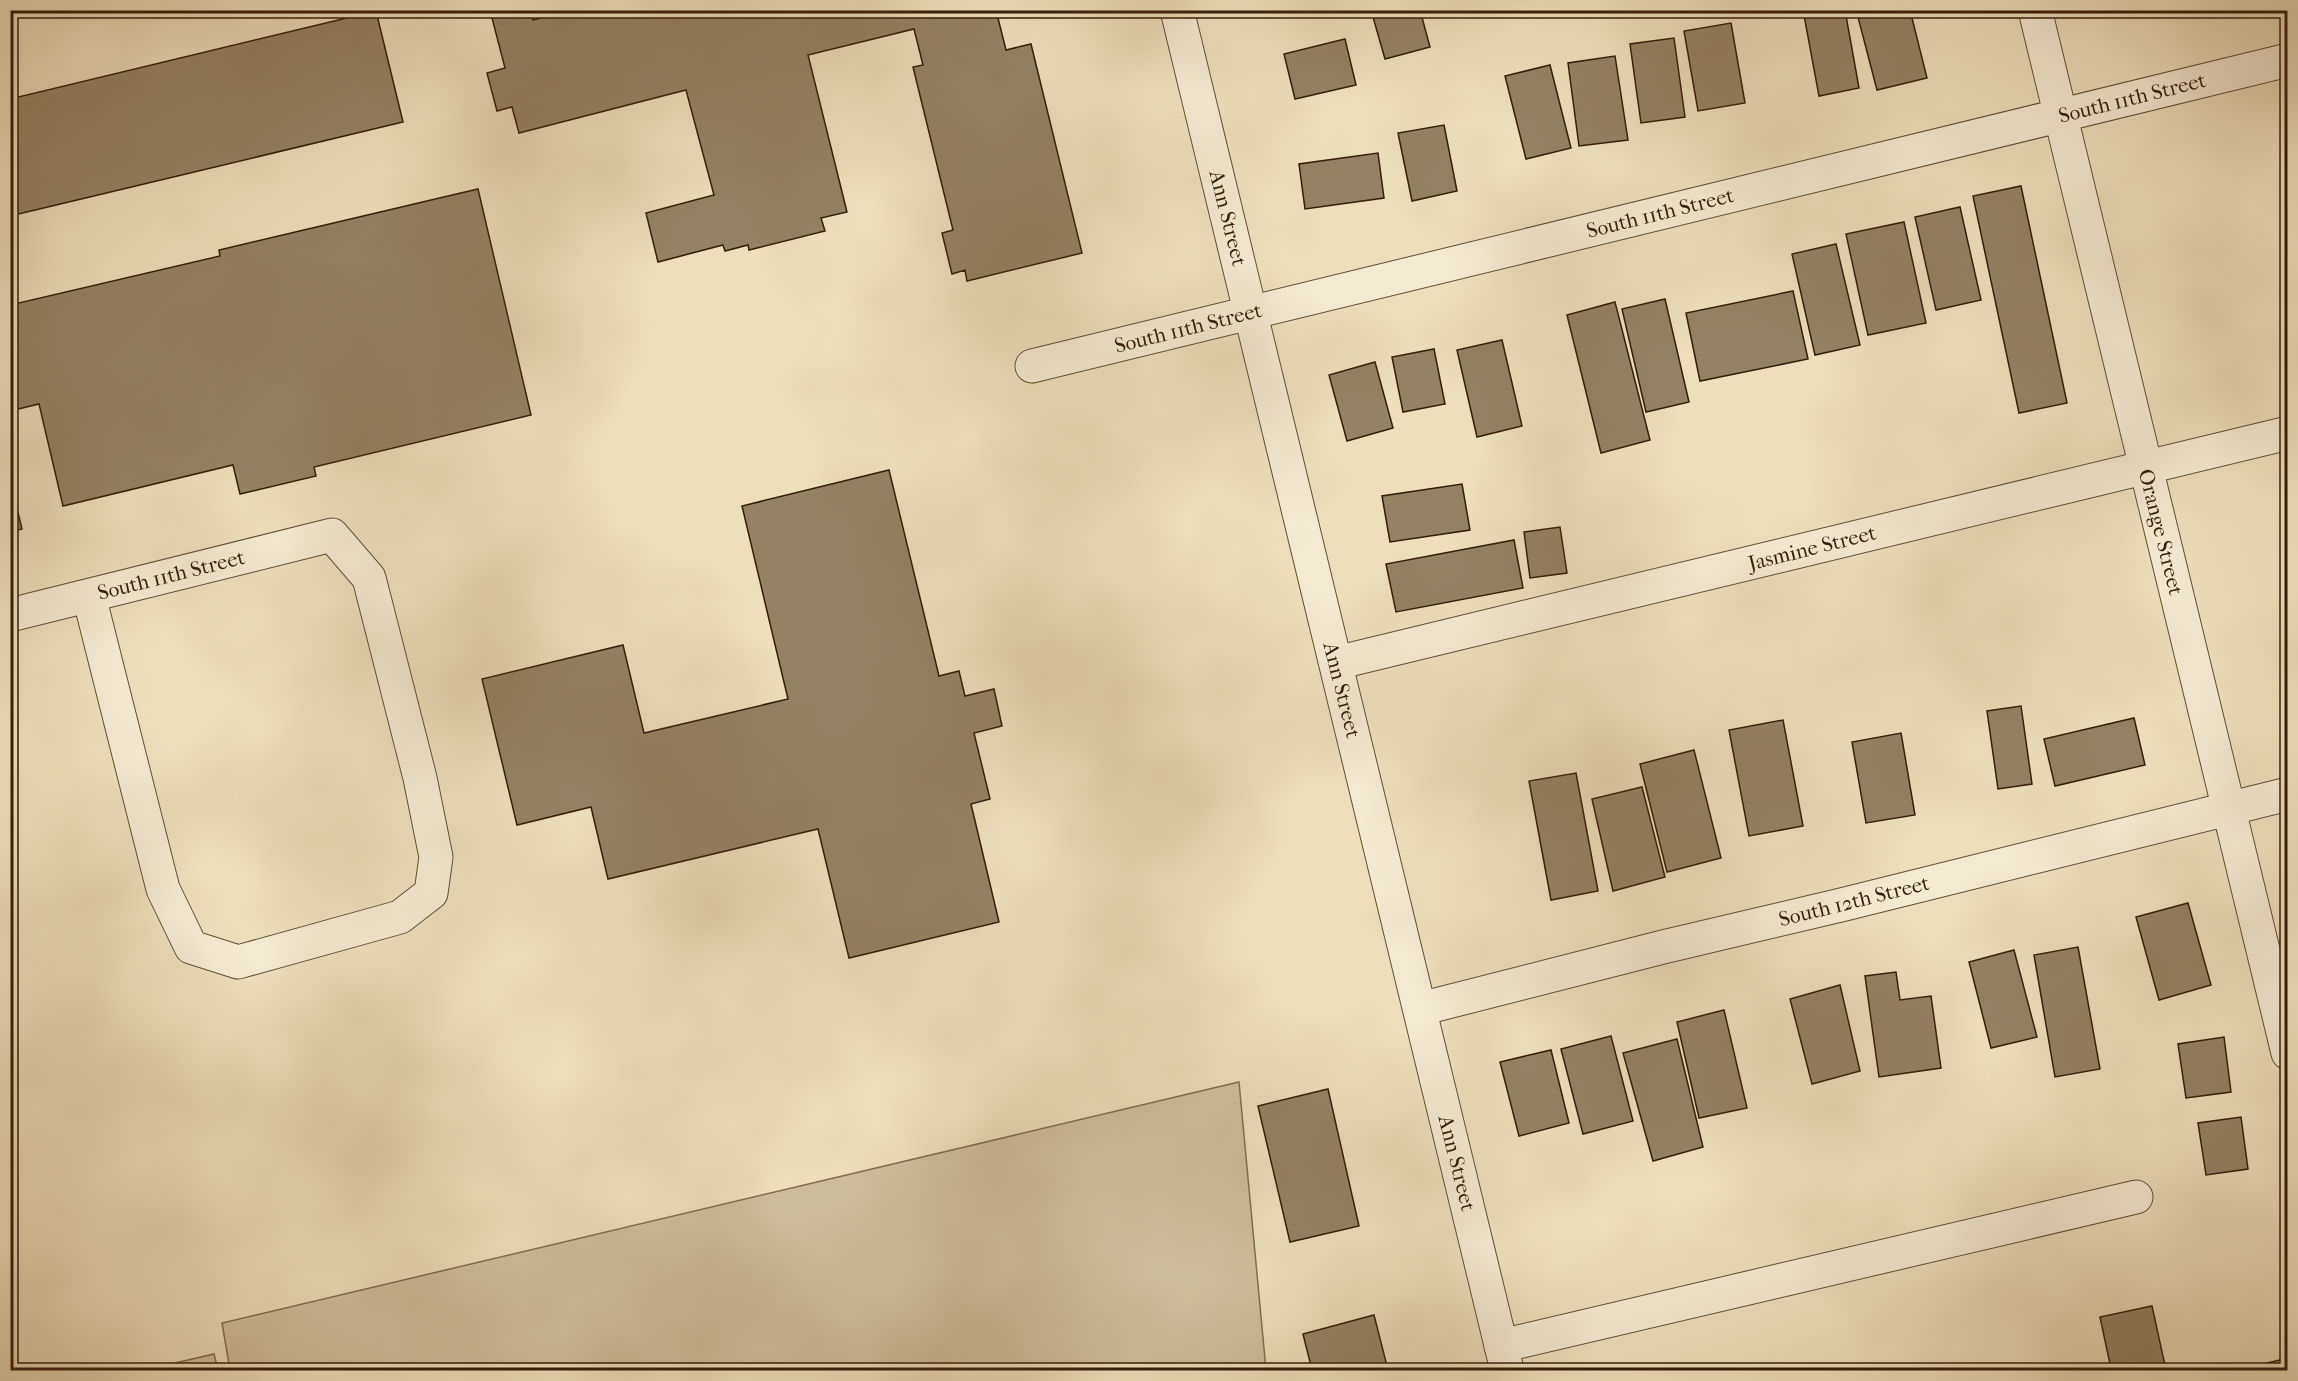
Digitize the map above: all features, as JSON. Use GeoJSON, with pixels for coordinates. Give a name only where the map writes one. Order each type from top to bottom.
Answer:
{"type":"FeatureCollection","features":[{"type":"Feature","properties":{"kind":"street","name":"Ann Street"},"geometry":{"type":"LineString","coordinates":[[1177,10],[1504,1358]]}},
{"type":"Feature","properties":{"kind":"street","name":"Orange Street"},"geometry":{"type":"LineString","coordinates":[[2035,10],[2288,1053]]}},
{"type":"Feature","properties":{"kind":"street","name":"South 11th Street"},"geometry":{"type":"LineString","coordinates":[[1032,366],[2288,60]]}},
{"type":"Feature","properties":{"kind":"street","name":"Jasmine Street"},"geometry":{"type":"LineString","coordinates":[[1336,663],[2288,433]]}},
{"type":"Feature","properties":{"kind":"street","name":"South 11th Street"},"geometry":{"type":"LineString","coordinates":[[10,615],[332,535],[369,578],[420,778],[436,857],[431,893],[400,917],[238,962],[191,947],[164,889],[89,596]]}},
{"type":"Feature","properties":{"kind":"street","name":"South 12th Street"},"geometry":{"type":"LineString","coordinates":[[1420,1009],[2228,807],[2288,794]]}},
{"type":"Feature","properties":{"kind":"street"},"geometry":{"type":"LineString","coordinates":[[1504,1358],[2136,1197]]}},
{"type":"Feature","properties":{"kind":"shaded area"},"geometry":{"type":"Polygon","coordinates":[[[1239,1082],[1266,1370],[230,1370],[222,1323],[1239,1082]]]}},
{"type":"Feature","properties":{"kind":"shaded area"},"geometry":{"type":"Polygon","coordinates":[[[214,1354],[218,1370],[145,1370],[214,1354]]]}},
{"type":"Feature","properties":{"kind":"building"},"geometry":{"type":"Polygon","coordinates":[[[504,10],[531,10],[533,20],[569,10],[996,10],[1006,50],[1031,44],[1082,253],[967,281],[965,270],[952,274],[942,233],[953,230],[913,67],[923,65],[914,29],[808,55],[847,212],[821,218],[825,231],[749,250],[748,245],[725,251],[723,245],[658,262],[646,213],[714,195],[686,90],[519,133],[512,107],[497,111],[487,73],[505,68],[491,14],[504,10]]]}},
{"type":"Feature","properties":{"kind":"building"},"geometry":{"type":"Polygon","coordinates":[[[1371,10],[1420,10],[1430,47],[1385,59],[1371,10]]]}},
{"type":"Feature","properties":{"kind":"building"},"geometry":{"type":"Polygon","coordinates":[[[1803,10],[1845,10],[1859,88],[1819,96],[1803,10]]]}},
{"type":"Feature","properties":{"kind":"building"},"geometry":{"type":"Polygon","coordinates":[[[1886,10],[1910,10],[1927,78],[1877,90],[1858,17],[1886,10]]]}},
{"type":"Feature","properties":{"kind":"building"},"geometry":{"type":"Polygon","coordinates":[[[376,11],[403,122],[10,216],[10,99],[376,11]]]}},
{"type":"Feature","properties":{"kind":"building"},"geometry":{"type":"Polygon","coordinates":[[[1731,23],[1745,103],[1698,111],[1684,31],[1731,23]]]}},
{"type":"Feature","properties":{"kind":"building"},"geometry":{"type":"Polygon","coordinates":[[[1674,38],[1685,117],[1641,123],[1630,44],[1674,38]]]}},
{"type":"Feature","properties":{"kind":"building"},"geometry":{"type":"Polygon","coordinates":[[[1345,39],[1356,85],[1295,99],[1284,54],[1345,39]]]}},
{"type":"Feature","properties":{"kind":"building"},"geometry":{"type":"Polygon","coordinates":[[[1615,56],[1628,140],[1579,146],[1568,63],[1615,56]]]}},
{"type":"Feature","properties":{"kind":"building"},"geometry":{"type":"Polygon","coordinates":[[[1550,65],[1571,148],[1526,159],[1505,76],[1550,65]]]}},
{"type":"Feature","properties":{"kind":"building"},"geometry":{"type":"Polygon","coordinates":[[[1444,125],[1457,191],[1412,201],[1398,133],[1444,125]]]}},
{"type":"Feature","properties":{"kind":"building"},"geometry":{"type":"Polygon","coordinates":[[[1378,153],[1384,198],[1305,209],[1299,164],[1378,153]]]}},
{"type":"Feature","properties":{"kind":"building"},"geometry":{"type":"Polygon","coordinates":[[[2021,186],[2067,403],[2019,413],[1973,196],[2021,186]]]}},
{"type":"Feature","properties":{"kind":"building"},"geometry":{"type":"Polygon","coordinates":[[[478,189],[531,415],[314,467],[316,476],[240,494],[233,465],[63,506],[39,404],[10,411],[10,305],[220,256],[219,250],[478,189]]]}},
{"type":"Feature","properties":{"kind":"building"},"geometry":{"type":"Polygon","coordinates":[[[1960,207],[1981,300],[1936,310],[1915,217],[1960,207]]]}},
{"type":"Feature","properties":{"kind":"building"},"geometry":{"type":"Polygon","coordinates":[[[1904,222],[1926,323],[1868,335],[1846,234],[1904,222]]]}},
{"type":"Feature","properties":{"kind":"building"},"geometry":{"type":"Polygon","coordinates":[[[1836,244],[1860,345],[1815,355],[1792,254],[1836,244]]]}},
{"type":"Feature","properties":{"kind":"building"},"geometry":{"type":"Polygon","coordinates":[[[1793,291],[1808,359],[1700,381],[1686,313],[1793,291]]]}},
{"type":"Feature","properties":{"kind":"building"},"geometry":{"type":"Polygon","coordinates":[[[1665,299],[1689,402],[1646,412],[1622,309],[1665,299]]]}},
{"type":"Feature","properties":{"kind":"building"},"geometry":{"type":"Polygon","coordinates":[[[1615,302],[1650,440],[1601,453],[1567,315],[1615,302]]]}},
{"type":"Feature","properties":{"kind":"building"},"geometry":{"type":"Polygon","coordinates":[[[1502,340],[1522,426],[1477,437],[1457,350],[1502,340]]]}},
{"type":"Feature","properties":{"kind":"building"},"geometry":{"type":"Polygon","coordinates":[[[1434,349],[1445,404],[1403,412],[1392,357],[1434,349]]]}},
{"type":"Feature","properties":{"kind":"building"},"geometry":{"type":"Polygon","coordinates":[[[1375,362],[1393,428],[1347,441],[1329,375],[1375,362]]]}},
{"type":"Feature","properties":{"kind":"building"},"geometry":{"type":"Polygon","coordinates":[[[889,470],[939,676],[959,671],[965,696],[994,689],[1002,726],[974,733],[990,799],[971,804],[999,922],[849,958],[818,829],[608,879],[591,807],[517,825],[482,679],[623,645],[644,733],[788,699],[742,506],[889,470]]]}},
{"type":"Feature","properties":{"kind":"building"},"geometry":{"type":"Polygon","coordinates":[[[10,479],[22,529],[10,532],[10,479]]]}},
{"type":"Feature","properties":{"kind":"building"},"geometry":{"type":"Polygon","coordinates":[[[1462,484],[1470,530],[1390,542],[1382,496],[1462,484]]]}},
{"type":"Feature","properties":{"kind":"building"},"geometry":{"type":"Polygon","coordinates":[[[1560,527],[1567,573],[1530,578],[1524,532],[1560,527]]]}},
{"type":"Feature","properties":{"kind":"building"},"geometry":{"type":"Polygon","coordinates":[[[1514,540],[1523,588],[1396,612],[1386,564],[1514,540]]]}},
{"type":"Feature","properties":{"kind":"building"},"geometry":{"type":"Polygon","coordinates":[[[2021,706],[2032,784],[1998,789],[1987,711],[2021,706]]]}},
{"type":"Feature","properties":{"kind":"building"},"geometry":{"type":"Polygon","coordinates":[[[2134,718],[2145,765],[2055,786],[2044,739],[2134,718]]]}},
{"type":"Feature","properties":{"kind":"building"},"geometry":{"type":"Polygon","coordinates":[[[1783,720],[1803,826],[1749,836],[1729,730],[1783,720]]]}},
{"type":"Feature","properties":{"kind":"building"},"geometry":{"type":"Polygon","coordinates":[[[1901,733],[1915,815],[1866,823],[1852,742],[1901,733]]]}},
{"type":"Feature","properties":{"kind":"building"},"geometry":{"type":"Polygon","coordinates":[[[1694,750],[1721,858],[1667,872],[1640,764],[1694,750]]]}},
{"type":"Feature","properties":{"kind":"building"},"geometry":{"type":"Polygon","coordinates":[[[1576,773],[1598,891],[1551,900],[1529,781],[1576,773]]]}},
{"type":"Feature","properties":{"kind":"building"},"geometry":{"type":"Polygon","coordinates":[[[1642,787],[1665,877],[1613,891],[1592,799],[1642,787]]]}},
{"type":"Feature","properties":{"kind":"building"},"geometry":{"type":"Polygon","coordinates":[[[2188,903],[2211,985],[2159,1000],[2136,917],[2188,903]]]}},
{"type":"Feature","properties":{"kind":"building"},"geometry":{"type":"Polygon","coordinates":[[[2078,947],[2100,1069],[2055,1077],[2034,955],[2078,947]]]}},
{"type":"Feature","properties":{"kind":"building"},"geometry":{"type":"Polygon","coordinates":[[[2014,950],[2037,1037],[1991,1048],[1969,962],[2014,950]]]}},
{"type":"Feature","properties":{"kind":"building"},"geometry":{"type":"Polygon","coordinates":[[[1896,972],[1900,1000],[1931,996],[1941,1068],[1879,1077],[1865,976],[1896,972]]]}},
{"type":"Feature","properties":{"kind":"building"},"geometry":{"type":"Polygon","coordinates":[[[1840,985],[1860,1071],[1812,1084],[1790,999],[1840,985]]]}},
{"type":"Feature","properties":{"kind":"building"},"geometry":{"type":"Polygon","coordinates":[[[1724,1010],[1747,1108],[1699,1118],[1677,1022],[1724,1010]]]}},
{"type":"Feature","properties":{"kind":"building"},"geometry":{"type":"Polygon","coordinates":[[[1611,1036],[1633,1121],[1583,1134],[1561,1049],[1611,1036]]]}},
{"type":"Feature","properties":{"kind":"building"},"geometry":{"type":"Polygon","coordinates":[[[2224,1037],[2231,1092],[2186,1098],[2178,1044],[2224,1037]]]}},
{"type":"Feature","properties":{"kind":"building"},"geometry":{"type":"Polygon","coordinates":[[[1677,1039],[1703,1147],[1653,1161],[1623,1053],[1677,1039]]]}},
{"type":"Feature","properties":{"kind":"building"},"geometry":{"type":"Polygon","coordinates":[[[1551,1050],[1569,1123],[1519,1136],[1500,1062],[1551,1050]]]}},
{"type":"Feature","properties":{"kind":"building"},"geometry":{"type":"Polygon","coordinates":[[[1328,1089],[1359,1226],[1290,1242],[1258,1106],[1328,1089]]]}},
{"type":"Feature","properties":{"kind":"building"},"geometry":{"type":"Polygon","coordinates":[[[2241,1117],[2248,1169],[2206,1175],[2198,1123],[2241,1117]]]}},
{"type":"Feature","properties":{"kind":"building"},"geometry":{"type":"Polygon","coordinates":[[[2152,1306],[2166,1370],[2082,1370],[2110,1364],[2100,1317],[2152,1306]]]}},
{"type":"Feature","properties":{"kind":"building"},"geometry":{"type":"Polygon","coordinates":[[[1374,1315],[1388,1370],[1312,1370],[1303,1334],[1374,1315]]]}},
{"type":"Feature","properties":{"kind":"building"},"geometry":{"type":"Polygon","coordinates":[[[2288,1358],[2288,1370],[2251,1370],[2250,1367],[2288,1358]]]}}]}
